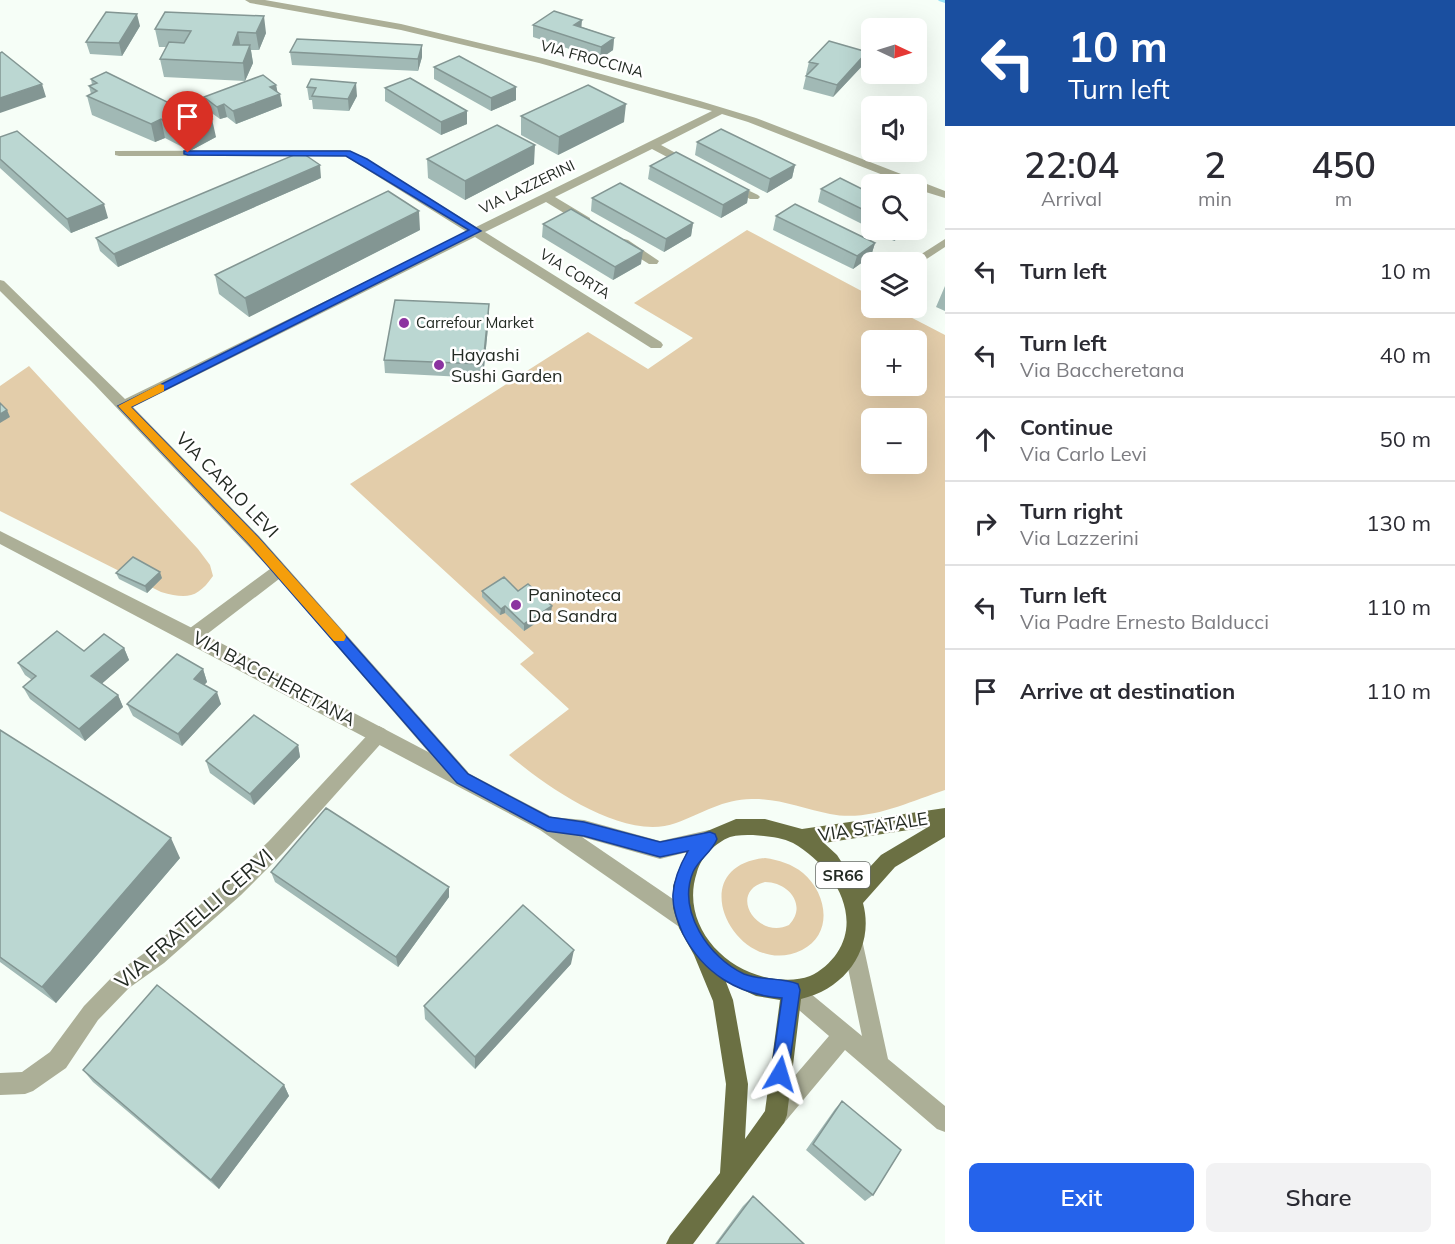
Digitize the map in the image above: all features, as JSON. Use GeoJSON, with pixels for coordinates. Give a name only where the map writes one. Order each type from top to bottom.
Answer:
{"type":"FeatureCollection","features":[{"type":"Feature","properties":{"kind":"main road","name":"VIA STATALE"},"geometry":{"type":"LineString","coordinates":[[801,838],[945,816]]}},
{"type":"Feature","properties":{"kind":"main road","name":"SR66"},"geometry":{"type":"LineString","coordinates":[[698,945],[716,965],[739,981],[765,989],[792,990],[819,983],[840,966],[853,944],[857,922],[853,899],[842,874],[824,854],[801,838],[777,829],[753,826],[730,829],[710,839],[694,854],[684,873],[681,896],[685,919],[723,1000],[737,1084],[731,1177]]}},
{"type":"Feature","properties":{"kind":"main road","name":"VIA STATALE"},"geometry":{"type":"LineString","coordinates":[[853,899],[888,861],[945,827]]}},
{"type":"Feature","properties":{"kind":"main road"},"geometry":{"type":"LineString","coordinates":[[678,1244],[776,1115],[792,990]]}},
{"type":"Feature","properties":{"kind":"street","name":"VIA FROCCINA"},"geometry":{"type":"LineString","coordinates":[[250,0],[423,32],[542,61],[752,120],[888,174]]}},
{"type":"Feature","properties":{"kind":"street","name":"VIA LAZZERINI"},"geometry":{"type":"LineString","coordinates":[[123,406],[721,111]]}},
{"type":"Feature","properties":{"kind":"street"},"geometry":{"type":"LineString","coordinates":[[651,144],[754,197]]}},
{"type":"Feature","properties":{"kind":"street","name":"VIA CORTA"},"geometry":{"type":"LineString","coordinates":[[119,153],[347,153],[363,160],[656,345]]}},
{"type":"Feature","properties":{"kind":"street","name":"VIA FROCCINA"},"geometry":{"type":"LineString","coordinates":[[927,189],[945,195]]}},
{"type":"Feature","properties":{"kind":"street"},"geometry":{"type":"LineString","coordinates":[[546,197],[595,226]]}},
{"type":"Feature","properties":{"kind":"street"},"geometry":{"type":"LineString","coordinates":[[614,238],[653,261]]}},
{"type":"Feature","properties":{"kind":"street","name":"VIA CARLO LEVI"},"geometry":{"type":"LineString","coordinates":[[0,284],[123,406],[280,570],[463,778]]}},
{"type":"Feature","properties":{"kind":"street","name":"VIA BACCHERETANA"},"geometry":{"type":"LineString","coordinates":[[0,537],[73,578],[192,636],[547,824],[685,919]]}},
{"type":"Feature","properties":{"kind":"street"},"geometry":{"type":"LineString","coordinates":[[192,636],[280,570]]}},
{"type":"Feature","properties":{"kind":"street","name":"VIA FRATELLI CERVI"},"geometry":{"type":"LineString","coordinates":[[0,1084],[25,1083],[58,1060],[99,1005],[122,981],[158,956],[234,888],[276,847],[379,734]]}},
{"type":"Feature","properties":{"kind":"street","name":"VIA BACCHERETANA"},"geometry":{"type":"LineString","coordinates":[[547,824],[584,829],[660,850],[710,839]]}},
{"type":"Feature","properties":{"kind":"street"},"geometry":{"type":"LineString","coordinates":[[853,944],[879,1066]]}},
{"type":"Feature","properties":{"kind":"street"},"geometry":{"type":"LineString","coordinates":[[792,990],[945,1121]]}},
{"type":"Feature","properties":{"kind":"street"},"geometry":{"type":"LineString","coordinates":[[776,1115],[831,1048],[845,1036]]}},
{"type":"Feature","properties":{"kind":"lane"},"geometry":{"type":"LineString","coordinates":[[927,254],[945,242]]}},
{"type":"Feature","properties":{"kind":"shaded area"},"geometry":{"type":"Polygon","coordinates":[[[747,230],[861,291],[861,318],[912,318],[945,335],[945,790],[889,810],[845,816],[774,801],[743,799],[714,807],[676,823],[655,827],[633,825],[587,808],[544,782],[509,755],[569,709],[520,664],[534,653],[350,484],[588,332],[648,369],[693,338],[634,303],[747,230]]]}},
{"type":"Feature","properties":{"kind":"shaded area"},"geometry":{"type":"Polygon","coordinates":[[[29,366],[198,549],[210,565],[213,576],[202,589],[184,596],[161,592],[0,511],[0,386],[29,366]]]}},
{"type":"Feature","properties":{"kind":"shaded area"},"geometry":{"type":"Polygon","coordinates":[[[765,858],[775,860],[794,867],[811,881],[822,902],[824,913],[819,934],[812,943],[802,950],[778,956],[757,950],[739,937],[727,919],[722,900],[725,881],[739,866],[765,858]],[[765,882],[754,887],[748,895],[747,904],[757,921],[777,928],[789,925],[794,917],[796,903],[788,890],[765,882]]]}},
{"type":"Feature","properties":{"kind":"building"},"geometry":{"type":"Polygon","coordinates":[[[554,11],[582,20],[574,25],[614,38],[601,47],[533,25],[554,11]]]}},
{"type":"Feature","properties":{"kind":"building"},"geometry":{"type":"Polygon","coordinates":[[[106,12],[137,14],[119,43],[86,42],[106,12]]]}},
{"type":"Feature","properties":{"kind":"building"},"geometry":{"type":"Polygon","coordinates":[[[165,12],[264,16],[256,33],[238,32],[233,45],[250,45],[243,63],[160,59],[169,42],[184,43],[191,31],[155,29],[165,12]]]}},
{"type":"Feature","properties":{"kind":"building"},"geometry":{"type":"Polygon","coordinates":[[[297,39],[422,45],[418,59],[290,52],[297,39]]]}},
{"type":"Feature","properties":{"kind":"building"},"geometry":{"type":"Polygon","coordinates":[[[829,41],[861,50],[861,59],[837,85],[806,76],[818,64],[809,62],[829,41]]]}},
{"type":"Feature","properties":{"kind":"building"},"geometry":{"type":"Polygon","coordinates":[[[2,52],[42,84],[0,98],[0,53],[2,52]]]}},
{"type":"Feature","properties":{"kind":"building"},"geometry":{"type":"Polygon","coordinates":[[[459,56],[516,87],[491,98],[434,67],[459,56]]]}},
{"type":"Feature","properties":{"kind":"building"},"geometry":{"type":"Polygon","coordinates":[[[106,72],[173,105],[178,102],[212,119],[186,133],[161,119],[151,124],[87,96],[97,91],[89,86],[97,83],[91,79],[106,72]]]}},
{"type":"Feature","properties":{"kind":"building"},"geometry":{"type":"Polygon","coordinates":[[[263,75],[276,85],[270,87],[280,94],[233,111],[224,104],[217,107],[204,97],[263,75]]]}},
{"type":"Feature","properties":{"kind":"building"},"geometry":{"type":"Polygon","coordinates":[[[410,78],[467,111],[441,122],[385,88],[410,78]]]}},
{"type":"Feature","properties":{"kind":"building"},"geometry":{"type":"Polygon","coordinates":[[[311,79],[356,83],[348,99],[312,96],[316,88],[307,87],[311,79]]]}},
{"type":"Feature","properties":{"kind":"building"},"geometry":{"type":"Polygon","coordinates":[[[588,85],[626,104],[559,137],[521,116],[588,85]]]}},
{"type":"Feature","properties":{"kind":"building"},"geometry":{"type":"Polygon","coordinates":[[[497,125],[535,145],[465,181],[427,159],[497,125]]]}},
{"type":"Feature","properties":{"kind":"building"},"geometry":{"type":"Polygon","coordinates":[[[721,129],[795,165],[770,179],[697,142],[721,129]]]}},
{"type":"Feature","properties":{"kind":"building"},"geometry":{"type":"Polygon","coordinates":[[[17,131],[104,204],[67,219],[0,159],[0,137],[17,131]]]}},
{"type":"Feature","properties":{"kind":"building"},"geometry":{"type":"Polygon","coordinates":[[[301,152],[320,165],[114,254],[96,238],[301,152]]]}},
{"type":"Feature","properties":{"kind":"building"},"geometry":{"type":"Polygon","coordinates":[[[676,152],[749,190],[723,205],[650,166],[676,152]]]}},
{"type":"Feature","properties":{"kind":"building"},"geometry":{"type":"Polygon","coordinates":[[[840,178],[861,188],[861,209],[821,189],[840,178]]]}},
{"type":"Feature","properties":{"kind":"building"},"geometry":{"type":"Polygon","coordinates":[[[620,183],[693,223],[666,239],[592,198],[620,183]]]}},
{"type":"Feature","properties":{"kind":"building"},"geometry":{"type":"Polygon","coordinates":[[[388,191],[419,211],[245,298],[215,275],[388,191]]]}},
{"type":"Feature","properties":{"kind":"building"},"geometry":{"type":"Polygon","coordinates":[[[795,204],[861,236],[861,240],[875,243],[857,256],[776,216],[795,204]]]}},
{"type":"Feature","properties":{"kind":"building"},"geometry":{"type":"Polygon","coordinates":[[[571,209],[643,251],[615,267],[543,224],[571,209]]]}},
{"type":"Feature","properties":{"kind":"building"},"geometry":{"type":"Polygon","coordinates":[[[395,300],[489,304],[483,364],[384,360],[395,300]]]}},
{"type":"Feature","properties":{"kind":"building"},"geometry":{"type":"Polygon","coordinates":[[[0,403],[7,410],[0,414],[0,403]]]}},
{"type":"Feature","properties":{"kind":"building"},"geometry":{"type":"Polygon","coordinates":[[[133,557],[160,572],[145,586],[116,573],[133,557]]]}},
{"type":"Feature","properties":{"kind":"building","name":"Paninoteca Da Sandra"},"geometry":{"type":"Polygon","coordinates":[[[504,577],[518,591],[528,584],[552,606],[524,624],[505,606],[501,609],[482,591],[504,577]]]}},
{"type":"Feature","properties":{"kind":"building"},"geometry":{"type":"Polygon","coordinates":[[[57,631],[84,651],[104,634],[124,648],[91,676],[118,695],[79,729],[23,687],[36,676],[18,663],[57,631]]]}},
{"type":"Feature","properties":{"kind":"building"},"geometry":{"type":"Polygon","coordinates":[[[177,654],[203,669],[194,679],[217,692],[178,734],[127,704],[177,654]]]}},
{"type":"Feature","properties":{"kind":"building"},"geometry":{"type":"Polygon","coordinates":[[[254,715],[298,745],[250,794],[206,761],[254,715]]]}},
{"type":"Feature","properties":{"kind":"building"},"geometry":{"type":"Polygon","coordinates":[[[0,730],[171,838],[42,987],[0,957],[0,730]]]}},
{"type":"Feature","properties":{"kind":"building"},"geometry":{"type":"Polygon","coordinates":[[[326,808],[449,887],[396,957],[271,872],[326,808]]]}},
{"type":"Feature","properties":{"kind":"building"},"geometry":{"type":"Polygon","coordinates":[[[523,905],[574,950],[475,1057],[424,1006],[523,905]]]}},
{"type":"Feature","properties":{"kind":"building"},"geometry":{"type":"Polygon","coordinates":[[[157,985],[284,1085],[211,1180],[83,1070],[157,985]]]}},
{"type":"Feature","properties":{"kind":"building"},"geometry":{"type":"Polygon","coordinates":[[[842,1101],[901,1150],[873,1195],[813,1144],[842,1101]]]}},
{"type":"Feature","properties":{"kind":"building"},"geometry":{"type":"Polygon","coordinates":[[[753,1196],[804,1244],[717,1244],[753,1196]]]}},
{"type":"Feature","properties":{"kind":"waterway"},"geometry":{"type":"LineString","coordinates":[[941,0],[945,1]]}},
{"type":"Feature","properties":{"kind":"slow traffic"},"geometry":{"type":"LineString","coordinates":[[160,388],[123,406],[254,540],[339,637]]}},
{"type":"Feature","properties":{"kind":"place","name":"Carrefour Market"},"geometry":{"type":"Point","coordinates":[404,323]}},
{"type":"Feature","properties":{"kind":"place","name":"Hayashi Sushi Garden"},"geometry":{"type":"Point","coordinates":[439,365]}},
{"type":"Feature","properties":{"kind":"place","name":"Paninoteca Da Sandra"},"geometry":{"type":"Point","coordinates":[516,605]}},
{"type":"Feature","properties":{"kind":"route"},"geometry":{"type":"LineString","coordinates":[[188,153],[347,153],[363,160],[476,231],[123,406],[254,540],[463,778],[547,824],[584,829],[660,850],[710,839],[694,854],[684,873],[681,896],[685,919],[698,945],[716,965],[739,981],[765,989],[792,990],[780,1074]]}}]}
